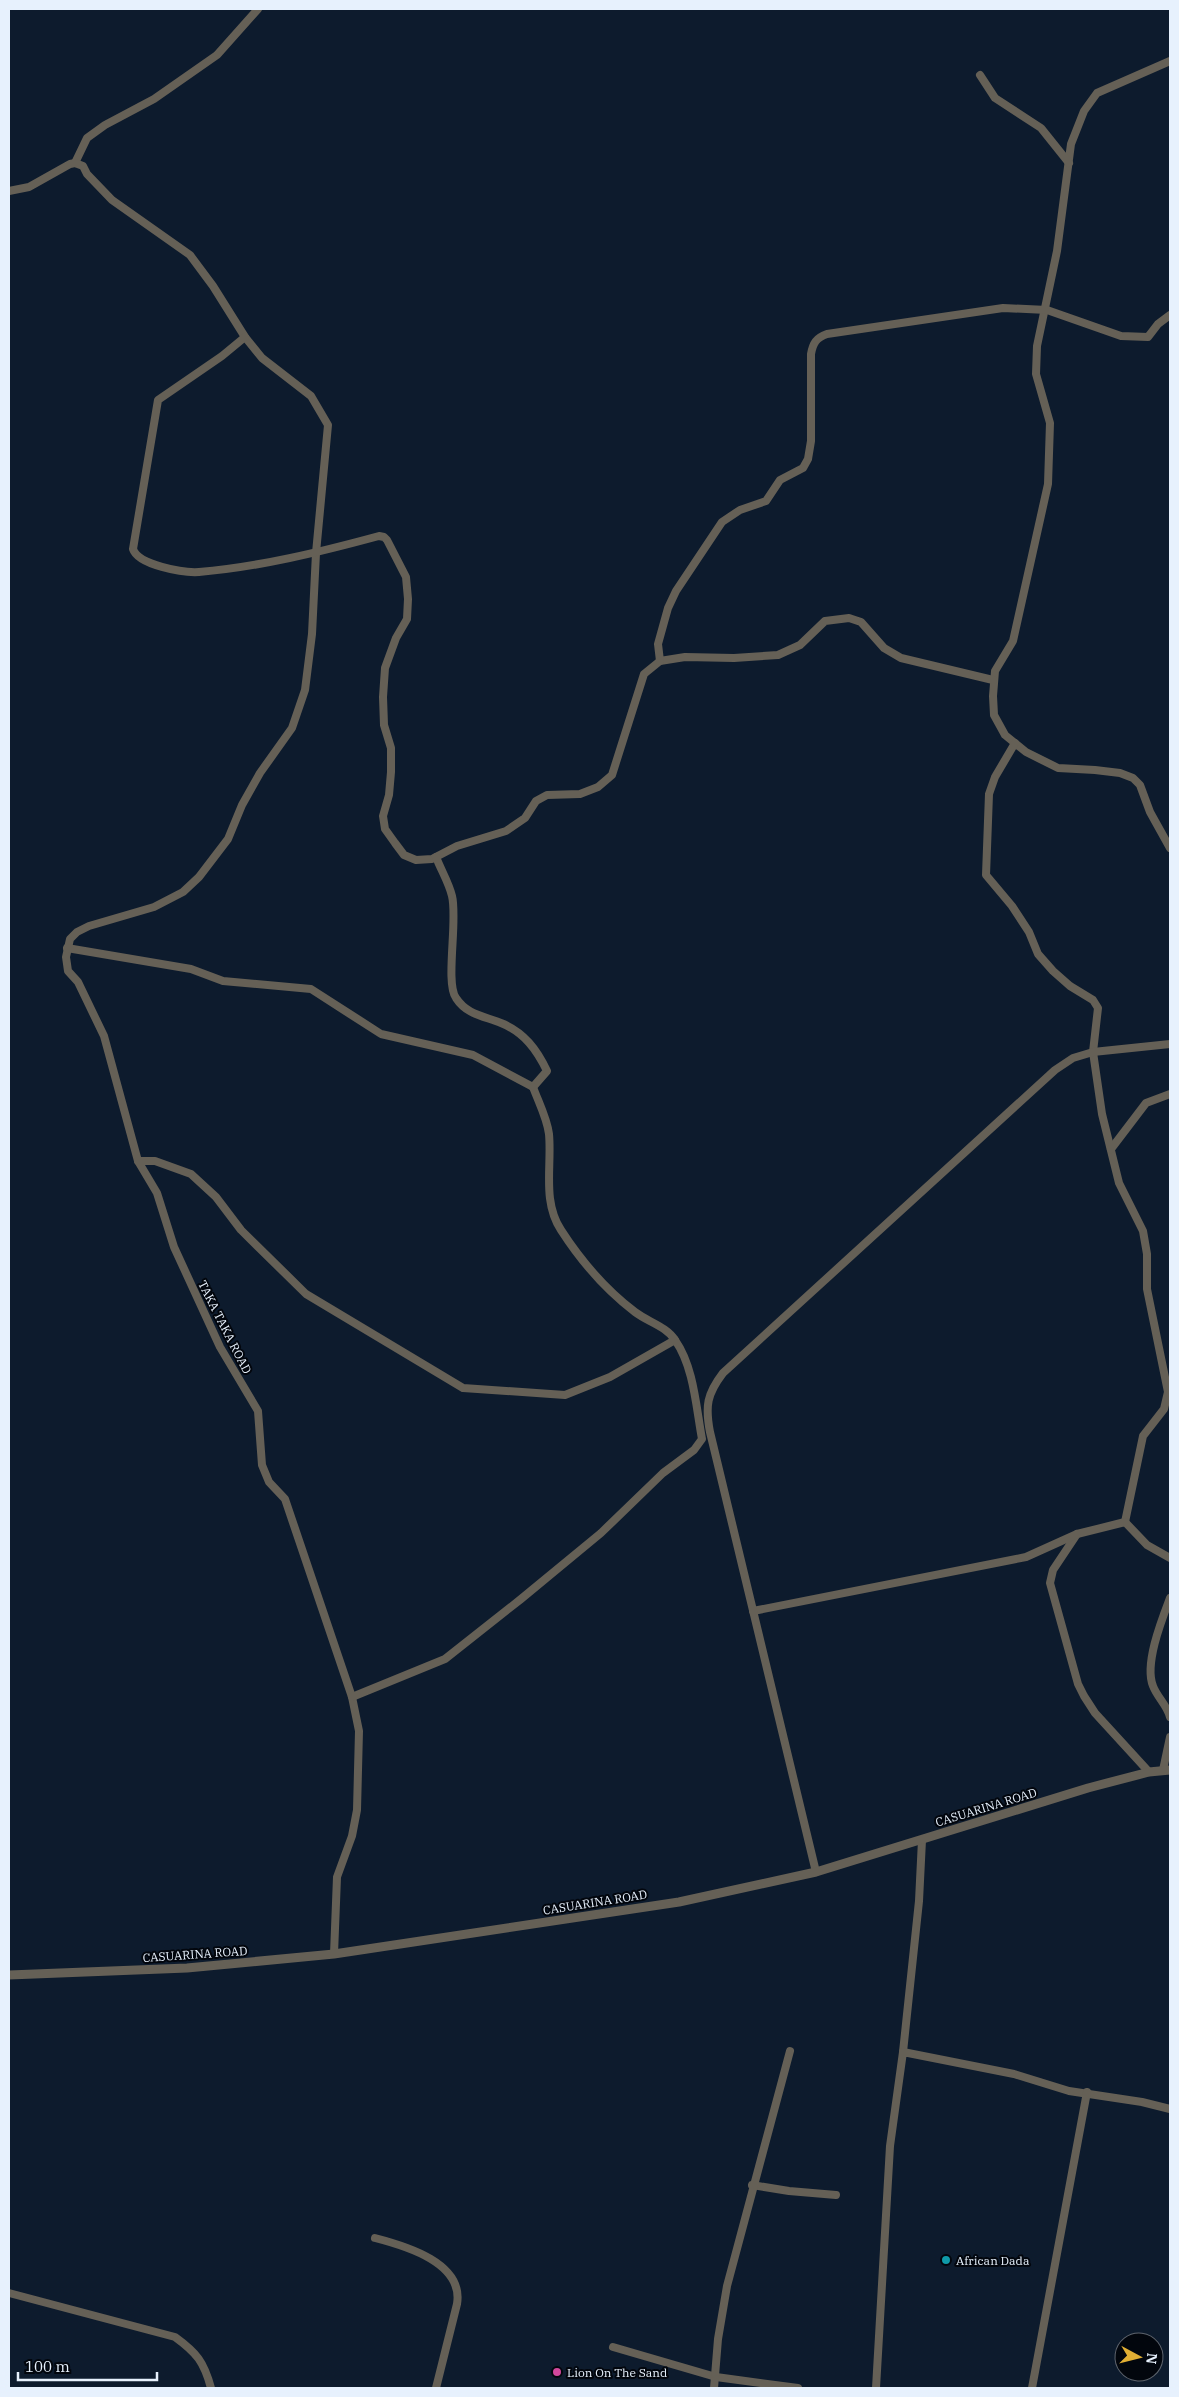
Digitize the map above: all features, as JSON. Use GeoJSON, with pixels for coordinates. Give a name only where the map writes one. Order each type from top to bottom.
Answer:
{"type":"FeatureCollection","features":[{"type":"Feature","properties":{"kind":"street"},"geometry":{"type":"LineString","coordinates":[[9,191],[29,188],[75,163],[87,138],[104,125],[154,99],[217,55],[258,9]]}},
{"type":"Feature","properties":{"kind":"street"},"geometry":{"type":"LineString","coordinates":[[1170,61],[1098,93],[1090,100],[1078,124],[1071,144],[1047,310],[1040,330],[1036,374],[1050,423],[1048,484],[1014,641],[995,671],[994,680],[994,715],[1004,735],[1026,752],[1058,768],[1120,773],[1132,778],[1140,785],[1150,812],[1170,848]]}},
{"type":"Feature","properties":{"kind":"street"},"geometry":{"type":"LineString","coordinates":[[980,75],[995,98],[1041,128],[1069,163]]}},
{"type":"Feature","properties":{"kind":"street"},"geometry":{"type":"LineString","coordinates":[[75,163],[83,166],[87,174],[112,200],[190,255],[213,286],[245,337],[262,358],[311,396],[328,425],[316,553],[312,634],[305,690],[292,728],[260,773],[242,805],[228,839],[214,860],[183,892],[154,907],[77,932],[70,939],[67,948],[191,968],[222,981],[311,990],[381,1034],[473,1055],[533,1087],[549,1132],[549,1195],[560,1229],[593,1273],[612,1292],[636,1313],[664,1328],[675,1340],[688,1365],[702,1438]]}},
{"type":"Feature","properties":{"kind":"street"},"geometry":{"type":"LineString","coordinates":[[660,661],[658,644],[668,608],[676,591],[722,522],[740,510],[766,501],[780,480],[803,468],[808,459],[811,441],[811,354],[812,346],[818,337],[826,334],[1003,308],[1047,310],[1121,336],[1148,337],[1158,324],[1170,315]]}},
{"type":"Feature","properties":{"kind":"street"},"geometry":{"type":"LineString","coordinates":[[245,337],[222,356],[158,400],[133,549],[138,557],[156,565],[197,572],[316,553],[384,537],[406,577],[407,619],[396,638],[385,668],[382,697],[384,725],[391,748],[391,772],[389,795],[383,816],[385,830],[404,854],[416,860],[436,857],[457,846],[506,831],[525,818],[536,801],[547,795],[580,794],[598,787],[612,774],[644,674],[660,661],[685,657],[734,658],[778,655],[800,645],[825,622],[849,618],[861,622],[884,648],[900,658],[994,680]]}},
{"type":"Feature","properties":{"kind":"street"},"geometry":{"type":"LineString","coordinates":[[1015,742],[995,777],[989,794],[986,875],[1012,906],[1029,932],[1035,949],[1048,966],[1070,986],[1096,1003],[1098,1014],[1093,1052],[1102,1114],[1119,1183],[1143,1231],[1147,1254],[1148,1289],[1168,1392],[1164,1409],[1143,1436],[1125,1522]]}},
{"type":"Feature","properties":{"kind":"street"},"geometry":{"type":"LineString","coordinates":[[436,857],[452,897],[454,939],[451,986],[455,998],[472,1014],[502,1023],[517,1032],[536,1048],[547,1071],[533,1087]]}},
{"type":"Feature","properties":{"kind":"street","name":"TAKA TAKA ROAD"},"geometry":{"type":"LineString","coordinates":[[67,948],[68,971],[78,982],[104,1036],[138,1161],[157,1193],[174,1247],[220,1347],[258,1411],[262,1465],[270,1482],[285,1499],[352,1697],[359,1731],[357,1810],[352,1836],[337,1876],[334,1954]]}},
{"type":"Feature","properties":{"kind":"street"},"geometry":{"type":"LineString","coordinates":[[816,1872],[707,1419],[707,1405],[711,1389],[723,1373],[1055,1070],[1073,1058],[1093,1052],[1170,1044]]}},
{"type":"Feature","properties":{"kind":"street"},"geometry":{"type":"LineString","coordinates":[[1111,1149],[1146,1103],[1170,1094]]}},
{"type":"Feature","properties":{"kind":"street"},"geometry":{"type":"LineString","coordinates":[[138,1161],[155,1161],[191,1174],[216,1198],[241,1230],[306,1294],[463,1388],[565,1395],[610,1377],[675,1340]]}},
{"type":"Feature","properties":{"kind":"street"},"geometry":{"type":"LineString","coordinates":[[352,1697],[445,1659],[521,1600],[601,1533],[663,1472],[694,1450],[702,1438],[707,1419]]}},
{"type":"Feature","properties":{"kind":"street"},"geometry":{"type":"LineString","coordinates":[[753,1611],[1026,1556],[1077,1534],[1125,1522]]}},
{"type":"Feature","properties":{"kind":"street"},"geometry":{"type":"LineString","coordinates":[[1125,1522],[1146,1545],[1170,1558]]}},
{"type":"Feature","properties":{"kind":"street"},"geometry":{"type":"LineString","coordinates":[[1077,1534],[1053,1570],[1050,1583],[1078,1684],[1096,1713],[1149,1772]]}},
{"type":"Feature","properties":{"kind":"street"},"geometry":{"type":"LineString","coordinates":[[1170,1598],[1162,1621],[1151,1673],[1153,1686],[1168,1709],[1170,1717]]}},
{"type":"Feature","properties":{"kind":"street"},"geometry":{"type":"LineString","coordinates":[[1167,1770],[1170,1737]]}},
{"type":"Feature","properties":{"kind":"street","name":"CASUARINA ROAD"},"geometry":{"type":"LineString","coordinates":[[9,1975],[186,1968],[334,1954],[679,1902],[816,1872],[1070,1793],[1149,1772],[1167,1770]]}},
{"type":"Feature","properties":{"kind":"street"},"geometry":{"type":"LineString","coordinates":[[876,2388],[890,2146],[918,1901],[922,1840]]}},
{"type":"Feature","properties":{"kind":"street"},"geometry":{"type":"LineString","coordinates":[[714,2388],[718,2339],[727,2286],[752,2185],[790,2051]]}},
{"type":"Feature","properties":{"kind":"street"},"geometry":{"type":"LineString","coordinates":[[902,2052],[1014,2074],[1069,2091],[1087,2092],[1170,2109]]}},
{"type":"Feature","properties":{"kind":"street"},"geometry":{"type":"LineString","coordinates":[[1032,2388],[1087,2092]]}},
{"type":"Feature","properties":{"kind":"street"},"geometry":{"type":"LineString","coordinates":[[752,2185],[836,2195]]}},
{"type":"Feature","properties":{"kind":"street"},"geometry":{"type":"LineString","coordinates":[[375,2238],[427,2257],[451,2276],[459,2292],[436,2388]]}},
{"type":"Feature","properties":{"kind":"street"},"geometry":{"type":"LineString","coordinates":[[9,2293],[175,2337],[193,2350],[206,2367],[211,2388]]}},
{"type":"Feature","properties":{"kind":"street"},"geometry":{"type":"LineString","coordinates":[[613,2347],[716,2376],[798,2388]]}},
{"type":"Feature","properties":{"kind":"place","name":"African Dada"},"geometry":{"type":"Point","coordinates":[946,2260]}},
{"type":"Feature","properties":{"kind":"place","name":"Lion On The Sand"},"geometry":{"type":"Point","coordinates":[557,2372]}}]}
